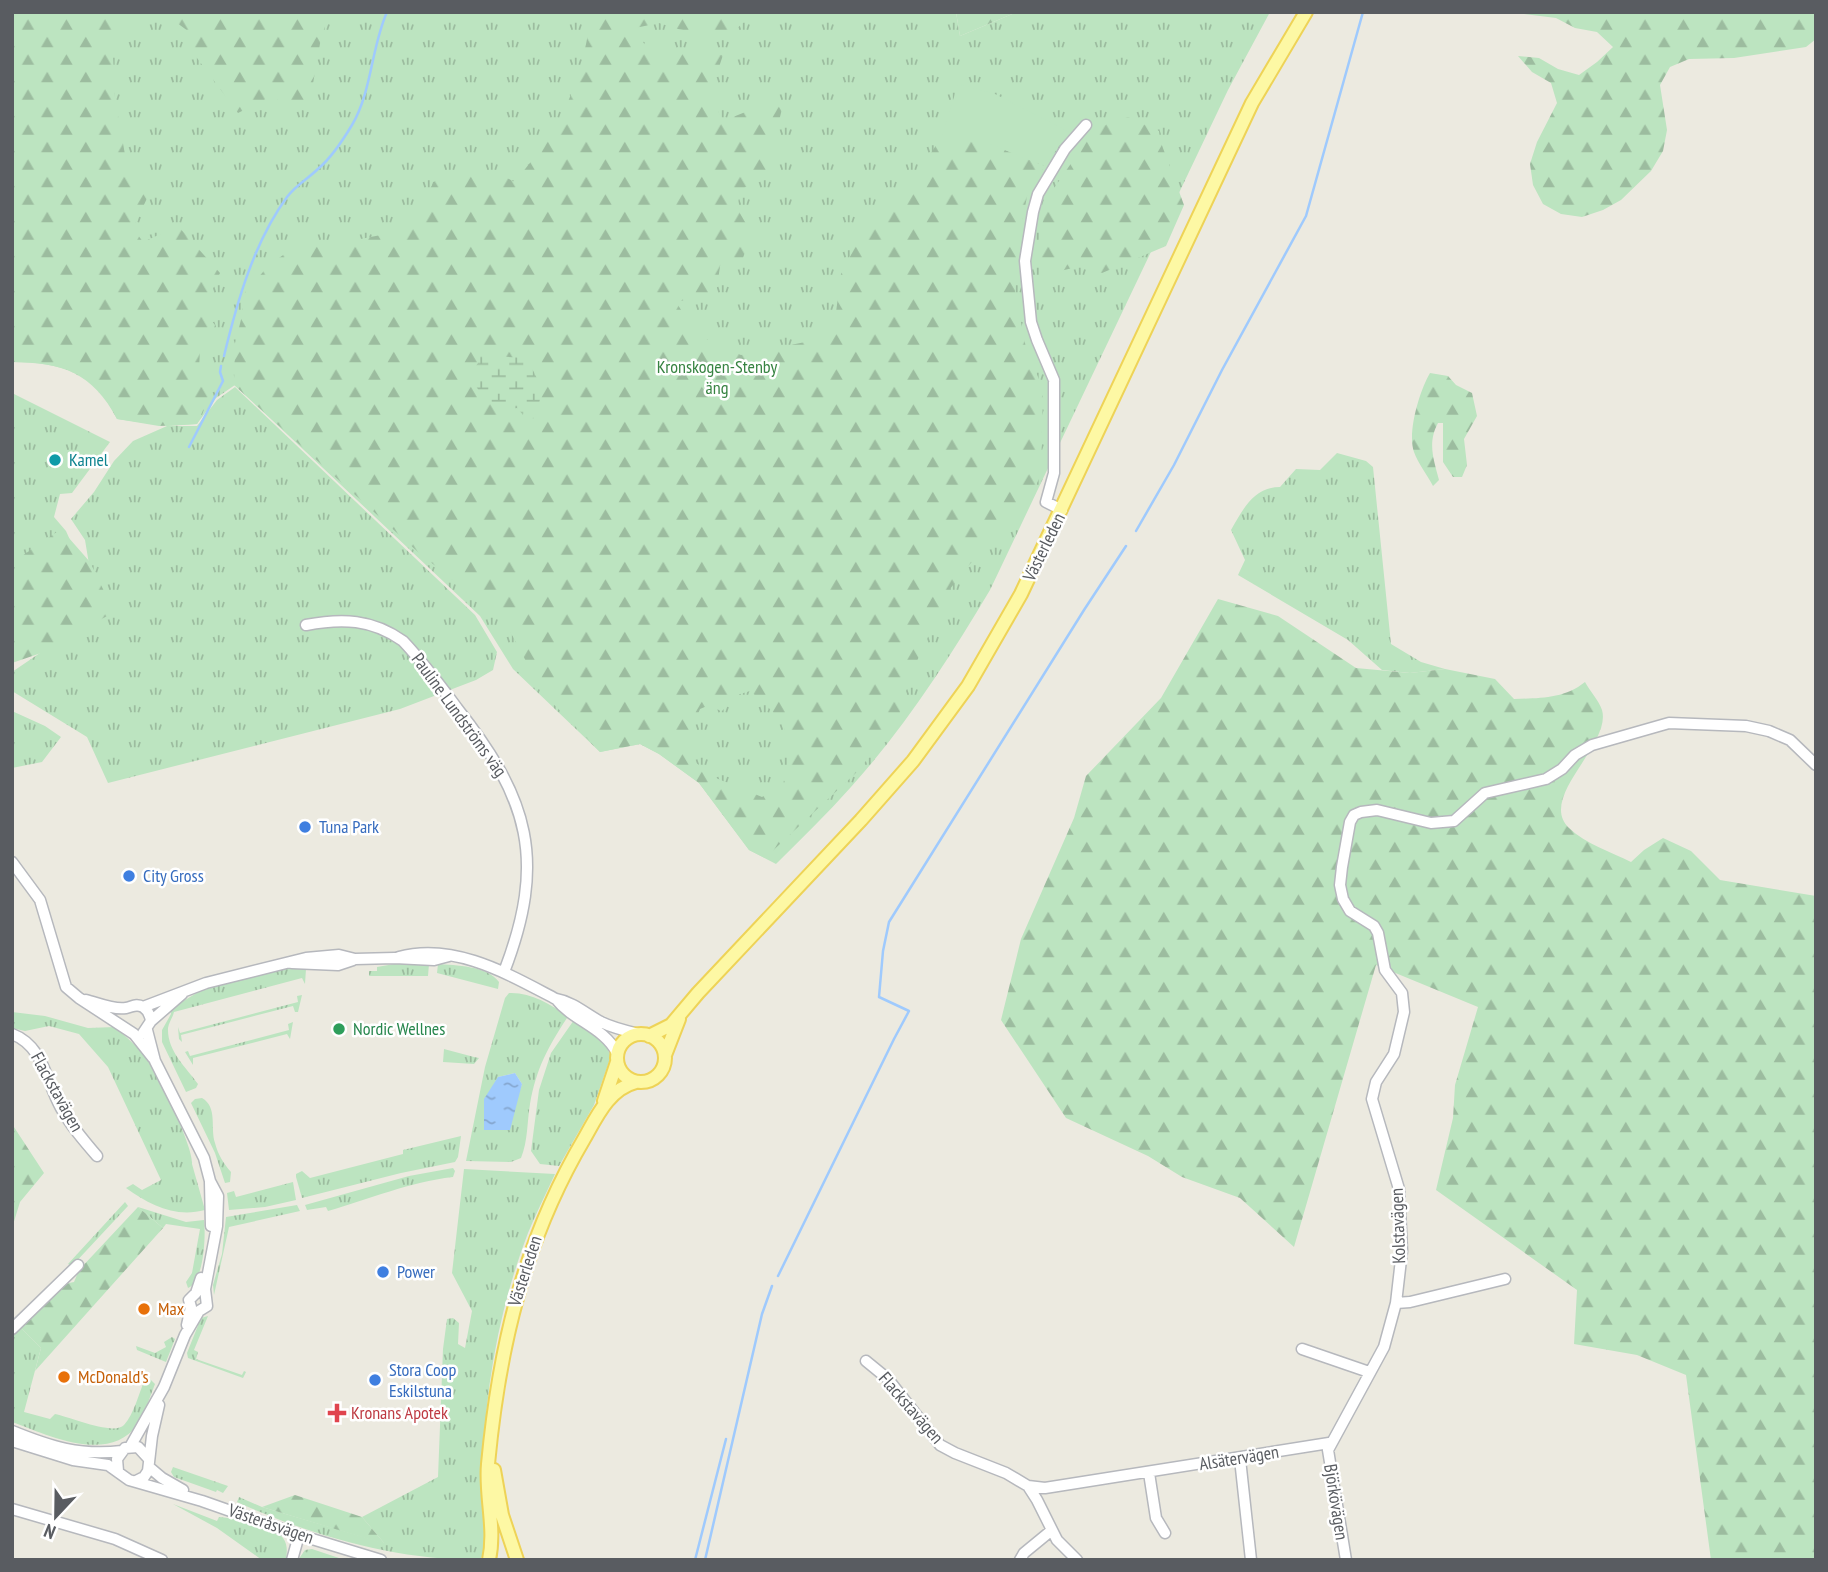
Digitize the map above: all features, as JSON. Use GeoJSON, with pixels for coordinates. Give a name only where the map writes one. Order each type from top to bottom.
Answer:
{"type":"FeatureCollection","features":[{"type":"Feature","properties":{"kind":"main road","name":"Västerleden"},"geometry":{"type":"LineString","coordinates":[[644,1035],[666,1029],[680,1016],[706,984],[879,800],[932,737],[968,686],[1003,628],[1062,510],[1236,134],[1269,72],[1306,12]]}},
{"type":"Feature","properties":{"kind":"main road","name":"Västerleden"},"geometry":{"type":"LineString","coordinates":[[664,1055],[680,1016]]}},
{"type":"Feature","properties":{"kind":"main road"},"geometry":{"type":"LineString","coordinates":[[644,1035],[660,1043],[664,1055],[664,1066],[657,1076],[648,1081],[636,1082],[622,1074],[617,1058],[625,1040],[644,1035]]}},
{"type":"Feature","properties":{"kind":"main road","name":"Västerleden"},"geometry":{"type":"LineString","coordinates":[[600,1111],[617,1058]]}},
{"type":"Feature","properties":{"kind":"main road","name":"Västerleden"},"geometry":{"type":"LineString","coordinates":[[489,1560],[492,1536],[488,1464],[502,1361],[517,1290],[550,1202],[570,1162],[600,1111],[621,1088],[636,1082]]}},
{"type":"Feature","properties":{"kind":"main road","name":"Västerleden"},"geometry":{"type":"LineString","coordinates":[[492,1445],[502,1515],[517,1560]]}},
{"type":"Feature","properties":{"kind":"street"},"geometry":{"type":"LineString","coordinates":[[1062,510],[1046,502],[1054,472],[1054,380],[1031,322],[1025,261],[1038,194],[1065,149],[1086,125]]}},
{"type":"Feature","properties":{"kind":"street","name":"Pauline Lundströms väg"},"geometry":{"type":"LineString","coordinates":[[306,625],[328,621],[362,621],[384,629],[403,641],[464,717],[503,772],[521,817],[527,869],[521,914],[504,972]]}},
{"type":"Feature","properties":{"kind":"street","name":"Kolstavägen"},"geometry":{"type":"LineString","coordinates":[[1329,1443],[1386,1341],[1396,1303],[1402,1251],[1399,1189],[1372,1099],[1376,1082],[1391,1061],[1397,1046],[1402,1029],[1404,1004],[1402,993],[1385,970],[1378,933],[1374,926],[1350,911],[1341,892],[1342,867],[1350,822],[1354,816],[1361,811],[1377,810],[1438,824],[1454,821],[1485,793],[1546,779],[1592,745],[1669,723],[1746,726],[1769,731],[1790,740],[1816,765]]}},
{"type":"Feature","properties":{"kind":"street"},"geometry":{"type":"LineString","coordinates":[[12,862],[40,900],[66,987],[134,1034],[155,1061],[204,1158],[210,1181],[218,1196],[218,1213],[205,1289],[189,1300],[195,1309]]}},
{"type":"Feature","properties":{"kind":"street"},"geometry":{"type":"LineString","coordinates":[[143,1007],[187,989],[288,963],[338,965],[355,959],[395,958],[415,952],[433,951],[504,972],[556,999],[566,1001],[600,1021],[620,1030],[644,1035]]}},
{"type":"Feature","properties":{"kind":"street"},"geometry":{"type":"LineString","coordinates":[[134,1034],[142,1033],[187,989]]}},
{"type":"Feature","properties":{"kind":"street"},"geometry":{"type":"LineString","coordinates":[[79,998],[110,1006],[143,1007],[149,1013],[155,1061]]}},
{"type":"Feature","properties":{"kind":"street"},"geometry":{"type":"LineString","coordinates":[[556,999],[562,1007],[604,1035],[617,1058]]}},
{"type":"Feature","properties":{"kind":"street"},"geometry":{"type":"LineString","coordinates":[[124,1028],[121,1019],[127,1008]]}},
{"type":"Feature","properties":{"kind":"street","name":"Flackstavägen"},"geometry":{"type":"LineString","coordinates":[[12,1034],[31,1045],[72,1127],[97,1156]]}},
{"type":"Feature","properties":{"kind":"street"},"geometry":{"type":"LineString","coordinates":[[12,1329],[78,1265]]}},
{"type":"Feature","properties":{"kind":"street"},"geometry":{"type":"LineString","coordinates":[[1396,1303],[1506,1279]]}},
{"type":"Feature","properties":{"kind":"street"},"geometry":{"type":"LineString","coordinates":[[195,1309],[207,1306],[201,1294]]}},
{"type":"Feature","properties":{"kind":"street"},"geometry":{"type":"LineString","coordinates":[[118,1471],[117,1459],[164,1387],[195,1309]]}},
{"type":"Feature","properties":{"kind":"street"},"geometry":{"type":"LineString","coordinates":[[1302,1349],[1369,1372]]}},
{"type":"Feature","properties":{"kind":"street","name":"Flackstavägen"},"geometry":{"type":"LineString","coordinates":[[866,1361],[888,1379],[940,1445],[1006,1473],[1028,1486]]}},
{"type":"Feature","properties":{"kind":"street"},"geometry":{"type":"LineString","coordinates":[[12,1441],[73,1460],[108,1465],[125,1479],[136,1481],[145,1476],[149,1463],[164,1387]]}},
{"type":"Feature","properties":{"kind":"street"},"geometry":{"type":"LineString","coordinates":[[12,1431],[71,1451],[99,1454],[141,1449],[149,1463]]}},
{"type":"Feature","properties":{"kind":"street","name":"Alsätervägen"},"geometry":{"type":"LineString","coordinates":[[1028,1486],[1045,1488],[1329,1443]]}},
{"type":"Feature","properties":{"kind":"street","name":"Björkövägen"},"geometry":{"type":"LineString","coordinates":[[1329,1443],[1346,1560]]}},
{"type":"Feature","properties":{"kind":"street"},"geometry":{"type":"LineString","coordinates":[[1240,1459],[1251,1560]]}},
{"type":"Feature","properties":{"kind":"street","name":"Västeråsvägen"},"geometry":{"type":"LineString","coordinates":[[149,1463],[162,1478],[202,1501]]}},
{"type":"Feature","properties":{"kind":"street"},"geometry":{"type":"LineString","coordinates":[[1149,1473],[1156,1518],[1165,1533]]}},
{"type":"Feature","properties":{"kind":"street","name":"Västeråsvägen"},"geometry":{"type":"LineString","coordinates":[[136,1481],[381,1560]]}},
{"type":"Feature","properties":{"kind":"street"},"geometry":{"type":"LineString","coordinates":[[1028,1486],[1063,1547],[1077,1560]]}},
{"type":"Feature","properties":{"kind":"street"},"geometry":{"type":"LineString","coordinates":[[12,1509],[115,1539],[162,1560]]}},
{"type":"Feature","properties":{"kind":"street"},"geometry":{"type":"LineString","coordinates":[[1020,1560],[1024,1553],[1052,1530]]}},
{"type":"Feature","properties":{"kind":"street"},"geometry":{"type":"LineString","coordinates":[[292,1560],[299,1535]]}},
{"type":"Feature","properties":{"kind":"green space","name":"Kronskogen-Stenby äng"},"geometry":{"type":"Polygon","coordinates":[[[12,12],[956,12],[960,36],[1017,12],[1270,12],[1228,90],[990,590],[942,667],[890,741],[842,797],[776,864],[749,850],[699,783],[659,754],[640,744],[600,752],[513,669],[480,616],[235,385],[216,398],[197,424],[168,426],[197,426],[217,400],[235,387],[475,615],[497,652],[493,670],[476,680],[400,709],[108,783],[87,737],[12,691],[12,672],[62,638],[90,570],[85,540],[71,519],[94,492],[114,461],[133,441],[167,426],[117,419],[98,391],[74,373],[46,364],[12,362],[12,12]]]}},
{"type":"Feature","properties":{"kind":"green space"},"geometry":{"type":"Polygon","coordinates":[[[12,12],[149,12],[112,34],[115,98],[127,166],[150,192],[133,228],[143,242],[178,226],[220,273],[204,309],[215,325],[210,340],[200,350],[199,369],[211,380],[210,394],[197,424],[159,426],[117,419],[98,390],[75,373],[46,365],[12,362],[12,12]]]}},
{"type":"Feature","properties":{"kind":"green space"},"geometry":{"type":"Polygon","coordinates":[[[152,12],[330,12],[321,38],[308,112],[270,97],[238,113],[197,58],[188,31],[173,20],[152,12]]]}},
{"type":"Feature","properties":{"kind":"green space"},"geometry":{"type":"Polygon","coordinates":[[[591,12],[747,12],[750,16],[727,38],[659,23],[635,28],[646,47],[723,55],[710,94],[723,121],[778,99],[782,109],[765,176],[739,191],[738,210],[752,234],[741,263],[721,260],[716,293],[676,302],[692,327],[714,345],[741,355],[825,338],[835,320],[841,274],[869,218],[899,203],[942,136],[990,144],[1045,166],[1028,191],[1015,292],[1026,348],[1043,389],[1041,475],[1023,511],[967,567],[950,589],[911,674],[898,719],[859,770],[765,858],[749,850],[699,783],[659,754],[640,744],[600,752],[543,693],[505,622],[418,552],[234,385],[235,343],[243,312],[241,297],[270,264],[295,247],[325,246],[396,232],[419,217],[425,197],[436,179],[457,173],[485,171],[515,182],[559,121],[582,60],[591,12]],[[478,364],[471,373],[474,385],[517,408],[478,364]],[[750,691],[737,695],[722,711],[707,706],[700,709],[688,738],[692,759],[711,776],[762,797],[783,784],[789,753],[788,741],[786,731],[773,712],[750,691]]]}},
{"type":"Feature","properties":{"kind":"green space"},"geometry":{"type":"Polygon","coordinates":[[[956,12],[1017,12],[960,36],[956,12]]]}},
{"type":"Feature","properties":{"kind":"green space"},"geometry":{"type":"Polygon","coordinates":[[[1508,12],[1816,12],[1816,39],[1806,47],[1734,58],[1689,59],[1670,67],[1660,85],[1667,130],[1663,151],[1651,171],[1621,200],[1582,217],[1561,214],[1543,204],[1533,185],[1530,164],[1537,142],[1557,103],[1551,83],[1532,72],[1518,56],[1539,58],[1558,69],[1579,75],[1613,47],[1597,32],[1575,28],[1556,18],[1508,12]]]}},
{"type":"Feature","properties":{"kind":"green space"},"geometry":{"type":"Polygon","coordinates":[[[958,84],[995,94],[1069,132],[1045,166],[990,144],[942,136],[958,84]]]}},
{"type":"Feature","properties":{"kind":"green space"},"geometry":{"type":"Polygon","coordinates":[[[1128,117],[1159,131],[1184,205],[1166,246],[1102,273],[1081,266],[1039,276],[1039,237],[1050,194],[1092,133],[1107,124],[1128,117]]]}},
{"type":"Feature","properties":{"kind":"green space"},"geometry":{"type":"Polygon","coordinates":[[[480,342],[494,356],[525,358],[540,387],[539,402],[533,419],[524,416],[517,408],[508,409],[493,405],[477,388],[471,373],[478,363],[473,351],[480,342]]]}},
{"type":"Feature","properties":{"kind":"green space"},"geometry":{"type":"Polygon","coordinates":[[[1430,373],[1448,376],[1456,385],[1472,393],[1477,416],[1464,439],[1467,465],[1462,477],[1453,477],[1443,462],[1443,423],[1438,423],[1432,445],[1439,480],[1433,486],[1412,444],[1416,411],[1430,373]]]}},
{"type":"Feature","properties":{"kind":"green space"},"geometry":{"type":"Polygon","coordinates":[[[12,393],[110,442],[72,493],[60,494],[54,517],[66,531],[74,549],[12,655],[12,393]]]}},
{"type":"Feature","properties":{"kind":"green space"},"geometry":{"type":"Polygon","coordinates":[[[1337,453],[1366,461],[1373,467],[1391,644],[1421,662],[1445,669],[1410,673],[1382,670],[1348,640],[1238,575],[1245,560],[1231,530],[1245,507],[1263,491],[1280,487],[1296,469],[1320,470],[1337,453]]]}},
{"type":"Feature","properties":{"kind":"green space"},"geometry":{"type":"Polygon","coordinates":[[[61,529],[90,562],[114,612],[44,652],[12,663],[12,581],[20,567],[22,556],[61,529]]]}},
{"type":"Feature","properties":{"kind":"green space"},"geometry":{"type":"Polygon","coordinates":[[[1218,599],[1278,616],[1356,668],[1410,673],[1445,669],[1495,679],[1514,699],[1560,695],[1585,682],[1601,707],[1602,724],[1597,739],[1568,786],[1562,801],[1562,815],[1569,828],[1591,843],[1631,862],[1663,838],[1691,851],[1720,880],[1816,896],[1816,1560],[1711,1560],[1686,1375],[1637,1355],[1574,1344],[1577,1290],[1436,1190],[1453,1118],[1455,1085],[1478,1007],[1376,965],[1294,1247],[1240,1198],[1182,1177],[1148,1156],[1066,1118],[1001,1020],[1021,939],[1074,818],[1086,776],[1161,698],[1218,599]]]}},
{"type":"Feature","properties":{"kind":"green space"},"geometry":{"type":"Polygon","coordinates":[[[12,711],[45,726],[61,737],[42,762],[12,768],[12,711]]]}},
{"type":"Feature","properties":{"kind":"green space"},"geometry":{"type":"Polygon","coordinates":[[[400,963],[429,964],[428,976],[369,976],[369,971],[377,971],[377,967],[400,963]]]}},
{"type":"Feature","properties":{"kind":"green space"},"geometry":{"type":"Polygon","coordinates":[[[438,964],[471,967],[487,973],[499,982],[498,989],[437,973],[438,964]]]}},
{"type":"Feature","properties":{"kind":"green space"},"geometry":{"type":"Polygon","coordinates":[[[281,969],[306,969],[305,984],[302,978],[174,1012],[168,1028],[171,1044],[198,1084],[196,1088],[186,1092],[162,1042],[162,1030],[171,1014],[170,1009],[200,991],[281,969]]]}},
{"type":"Feature","properties":{"kind":"green space"},"geometry":{"type":"Polygon","coordinates":[[[509,993],[532,997],[567,1015],[567,1018],[539,1069],[521,1158],[511,1162],[466,1161],[485,1067],[505,998],[509,993]],[[515,1073],[498,1077],[516,1101],[522,1084],[515,1073]]]}},
{"type":"Feature","properties":{"kind":"green space"},"geometry":{"type":"Polygon","coordinates":[[[302,995],[298,1012],[295,1012],[293,1006],[181,1035],[182,1042],[179,1039],[178,1027],[180,1033],[298,1002],[297,996],[302,995]]]}},
{"type":"Feature","properties":{"kind":"green space"},"geometry":{"type":"Polygon","coordinates":[[[12,1012],[45,1016],[88,1028],[115,1027],[138,1048],[155,1071],[182,1129],[205,1210],[173,1211],[144,1200],[126,1188],[133,1184],[142,1190],[161,1180],[108,1067],[79,1034],[49,1026],[25,1031],[12,1028],[12,1012]]]}},
{"type":"Feature","properties":{"kind":"green space"},"geometry":{"type":"Polygon","coordinates":[[[574,1020],[603,1040],[611,1056],[594,1105],[559,1166],[540,1164],[531,1151],[539,1090],[551,1053],[574,1020]]]}},
{"type":"Feature","properties":{"kind":"green space"},"geometry":{"type":"Polygon","coordinates":[[[293,1022],[290,1039],[287,1034],[193,1058],[193,1065],[185,1052],[188,1051],[190,1056],[289,1030],[288,1024],[293,1022]]]}},
{"type":"Feature","properties":{"kind":"green space"},"geometry":{"type":"Polygon","coordinates":[[[444,1049],[479,1058],[474,1064],[443,1062],[444,1049]]]}},
{"type":"Feature","properties":{"kind":"green space"},"geometry":{"type":"Polygon","coordinates":[[[202,1098],[212,1112],[215,1143],[231,1172],[230,1182],[225,1183],[215,1153],[191,1103],[202,1098]]]}},
{"type":"Feature","properties":{"kind":"green space"},"geometry":{"type":"Polygon","coordinates":[[[12,1124],[44,1173],[20,1202],[12,1228],[12,1124]]]}},
{"type":"Feature","properties":{"kind":"green space"},"geometry":{"type":"Polygon","coordinates":[[[461,1136],[455,1162],[302,1198],[296,1174],[302,1171],[310,1178],[461,1136]]]}},
{"type":"Feature","properties":{"kind":"green space"},"geometry":{"type":"Polygon","coordinates":[[[453,1168],[453,1177],[405,1187],[328,1211],[326,1207],[307,1210],[305,1205],[409,1176],[453,1168]]]}},
{"type":"Feature","properties":{"kind":"green space"},"geometry":{"type":"Polygon","coordinates":[[[464,1169],[555,1174],[517,1263],[494,1355],[484,1449],[483,1498],[487,1551],[479,1560],[386,1551],[325,1535],[237,1502],[239,1497],[262,1507],[384,1543],[362,1517],[438,1477],[443,1349],[447,1319],[453,1318],[459,1323],[458,1344],[465,1348],[472,1311],[452,1273],[464,1169]]]}},
{"type":"Feature","properties":{"kind":"green space"},"geometry":{"type":"Polygon","coordinates":[[[293,1182],[296,1200],[265,1207],[229,1210],[227,1193],[234,1191],[236,1197],[293,1182]]]}},
{"type":"Feature","properties":{"kind":"green space"},"geometry":{"type":"Polygon","coordinates":[[[125,1202],[128,1206],[72,1266],[68,1264],[125,1202]]]}},
{"type":"Feature","properties":{"kind":"green space"},"geometry":{"type":"Polygon","coordinates":[[[297,1205],[300,1211],[229,1227],[214,1295],[213,1285],[222,1254],[226,1217],[297,1205]]]}},
{"type":"Feature","properties":{"kind":"green space"},"geometry":{"type":"Polygon","coordinates":[[[138,1207],[186,1222],[204,1220],[201,1268],[198,1277],[188,1288],[186,1282],[192,1273],[200,1229],[166,1224],[163,1228],[138,1207]]]}},
{"type":"Feature","properties":{"kind":"green space"},"geometry":{"type":"Polygon","coordinates":[[[138,1207],[163,1228],[35,1371],[41,1348],[21,1328],[52,1294],[74,1282],[79,1270],[138,1207]]]}},
{"type":"Feature","properties":{"kind":"green space"},"geometry":{"type":"Polygon","coordinates":[[[208,1316],[194,1350],[198,1352],[196,1359],[242,1375],[244,1371],[246,1372],[243,1378],[188,1358],[187,1353],[201,1318],[208,1316]]]}},
{"type":"Feature","properties":{"kind":"green space"},"geometry":{"type":"Polygon","coordinates":[[[21,1328],[41,1348],[24,1412],[50,1419],[55,1414],[102,1427],[119,1428],[131,1415],[145,1379],[150,1379],[155,1384],[138,1424],[126,1436],[111,1443],[95,1445],[60,1439],[12,1422],[12,1336],[21,1328]]]}},
{"type":"Feature","properties":{"kind":"green space"},"geometry":{"type":"Polygon","coordinates":[[[172,1337],[175,1339],[166,1362],[137,1350],[136,1346],[155,1353],[166,1347],[164,1342],[172,1337]]]}},
{"type":"Feature","properties":{"kind":"green space"},"geometry":{"type":"Polygon","coordinates":[[[173,1467],[228,1486],[223,1493],[217,1490],[216,1492],[174,1477],[171,1472],[173,1467]]]}},
{"type":"Feature","properties":{"kind":"green space"},"geometry":{"type":"Polygon","coordinates":[[[295,1495],[362,1517],[385,1544],[262,1507],[295,1495]]]}},
{"type":"Feature","properties":{"kind":"green space"},"geometry":{"type":"Polygon","coordinates":[[[173,1504],[217,1521],[219,1517],[234,1519],[272,1530],[285,1541],[286,1560],[262,1560],[217,1528],[173,1504]]]}},
{"type":"Feature","properties":{"kind":"green space"},"geometry":{"type":"Polygon","coordinates":[[[312,1549],[345,1560],[298,1560],[305,1550],[312,1549]]]}},
{"type":"Feature","properties":{"kind":"water"},"geometry":{"type":"Polygon","coordinates":[[[515,1073],[522,1084],[510,1130],[484,1130],[484,1099],[498,1077],[515,1073]]]}},
{"type":"Feature","properties":{"kind":"waterway"},"geometry":{"type":"LineString","coordinates":[[224,356],[248,273],[265,233],[291,193],[333,154],[359,112],[387,12]]}},
{"type":"Feature","properties":{"kind":"waterway"},"geometry":{"type":"LineString","coordinates":[[1136,531],[1306,216],[1363,12]]}},
{"type":"Feature","properties":{"kind":"waterway"},"geometry":{"type":"LineString","coordinates":[[189,447],[223,381],[221,366]]}},
{"type":"Feature","properties":{"kind":"waterway"},"geometry":{"type":"LineString","coordinates":[[778,1276],[909,1011],[879,997],[883,951],[889,922],[1126,546]]}},
{"type":"Feature","properties":{"kind":"waterway"},"geometry":{"type":"LineString","coordinates":[[705,1560],[762,1314],[772,1286]]}},
{"type":"Feature","properties":{"kind":"waterway"},"geometry":{"type":"LineString","coordinates":[[695,1560],[726,1439]]}},
{"type":"Feature","properties":{"kind":"place","name":"Kamel"},"geometry":{"type":"Point","coordinates":[55,460]}},
{"type":"Feature","properties":{"kind":"place","name":"Tuna Park"},"geometry":{"type":"Point","coordinates":[305,827]}},
{"type":"Feature","properties":{"kind":"place","name":"City Gross"},"geometry":{"type":"Point","coordinates":[129,876]}},
{"type":"Feature","properties":{"kind":"place","name":"Nordic Wellnes"},"geometry":{"type":"Point","coordinates":[339,1029]}},
{"type":"Feature","properties":{"kind":"place","name":"Power"},"geometry":{"type":"Point","coordinates":[383,1272]}},
{"type":"Feature","properties":{"kind":"place","name":"Max"},"geometry":{"type":"Point","coordinates":[144,1309]}},
{"type":"Feature","properties":{"kind":"place","name":"McDonald's"},"geometry":{"type":"Point","coordinates":[64,1377]}},
{"type":"Feature","properties":{"kind":"place","name":"Stora Coop Eskilstuna"},"geometry":{"type":"Point","coordinates":[375,1380]}},
{"type":"Feature","properties":{"kind":"place","name":"Kronans Apotek"},"geometry":{"type":"Point","coordinates":[337,1413]}}]}
